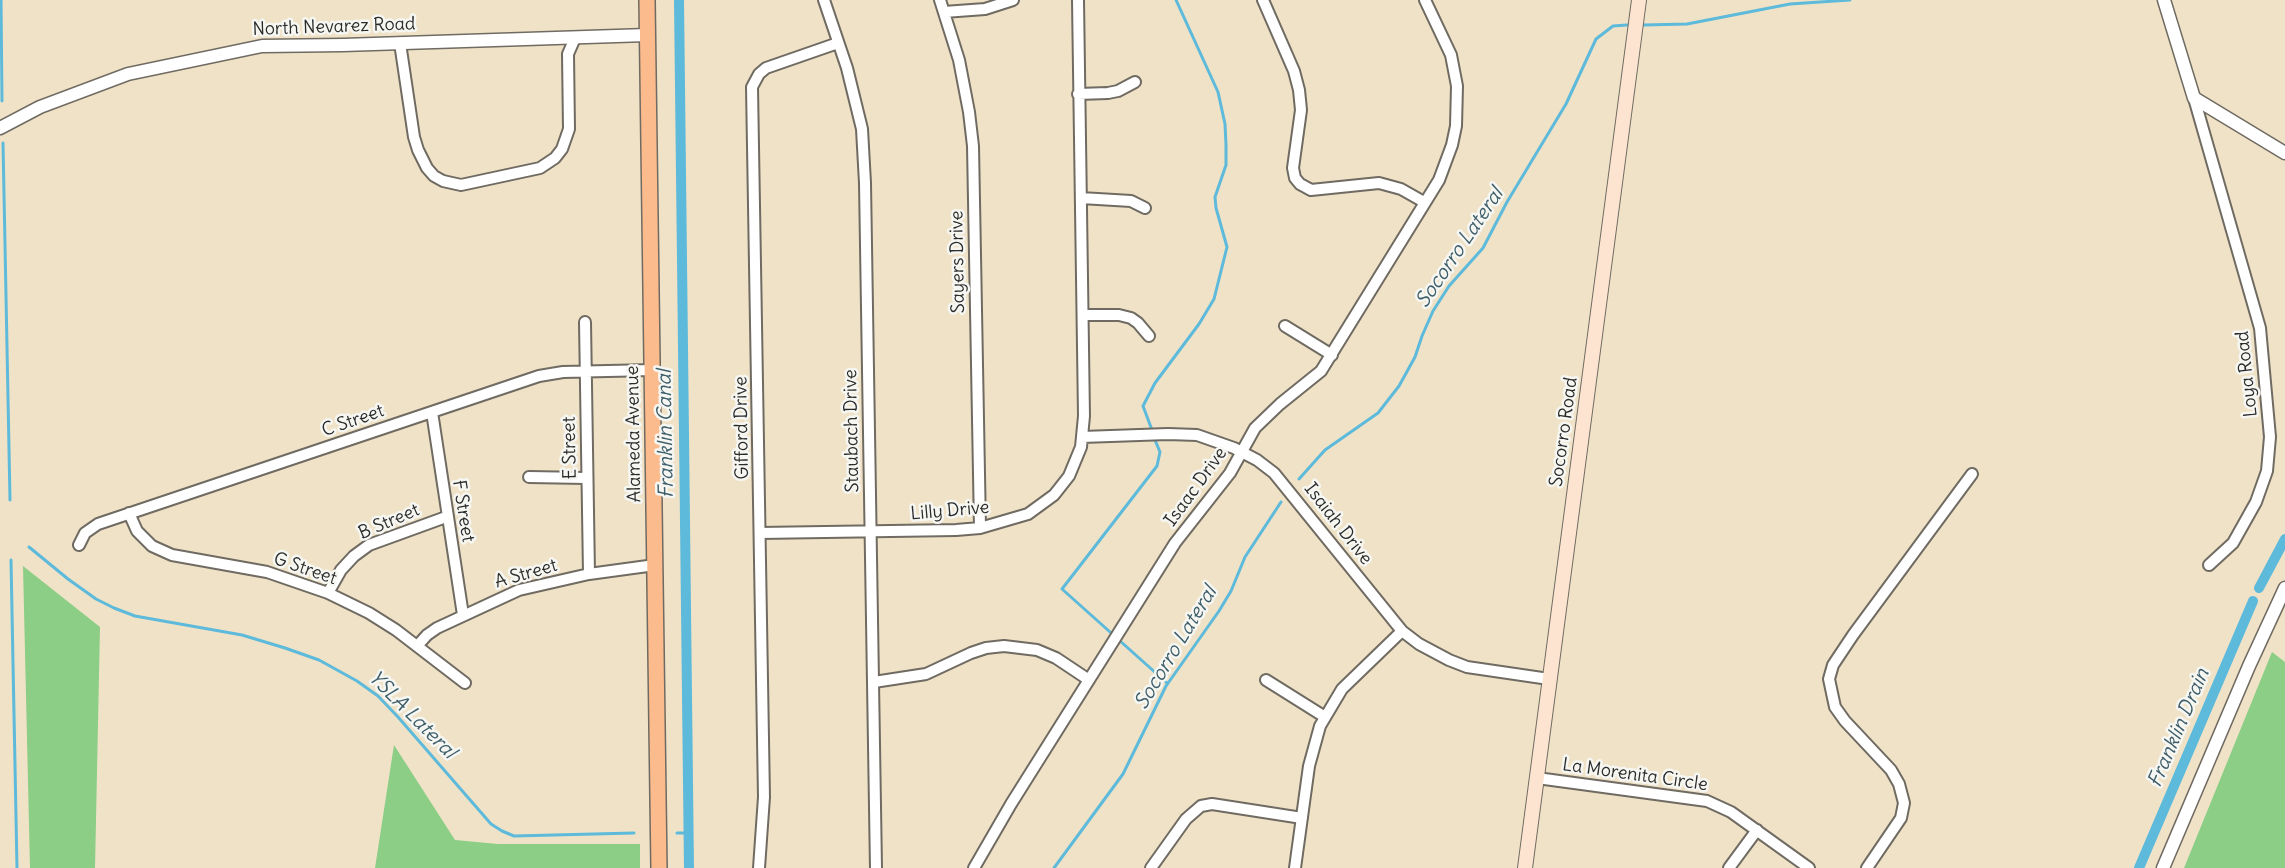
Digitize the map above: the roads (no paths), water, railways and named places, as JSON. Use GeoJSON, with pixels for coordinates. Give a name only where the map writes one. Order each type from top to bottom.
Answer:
{"type":"FeatureCollection","features":[{"type":"Feature","properties":{"kind":"main road","name":"Alameda Avenue"},"geometry":{"type":"LineString","coordinates":[[646,0],[659,868]]}},
{"type":"Feature","properties":{"kind":"main road","name":"Socorro Road"},"geometry":{"type":"LineString","coordinates":[[1525,868],[1639,0]]}},
{"type":"Feature","properties":{"kind":"street","name":"Staubach Drive"},"geometry":{"type":"LineString","coordinates":[[824,0],[847,68],[862,129],[865,183],[876,868]]}},
{"type":"Feature","properties":{"kind":"street","name":"Sayers Drive"},"geometry":{"type":"LineString","coordinates":[[940,0],[959,60],[973,146],[980,528]]}},
{"type":"Feature","properties":{"kind":"street"},"geometry":{"type":"LineString","coordinates":[[944,12],[985,9],[1013,0]]}},
{"type":"Feature","properties":{"kind":"street","name":"Lilly Drive"},"geometry":{"type":"LineString","coordinates":[[760,533],[980,528],[1028,514],[1054,495],[1069,477],[1078,459],[1084,416],[1078,0]]}},
{"type":"Feature","properties":{"kind":"street"},"geometry":{"type":"LineString","coordinates":[[1263,0],[1294,71],[1299,90],[1301,110],[1293,168],[1295,178],[1311,190],[1379,183],[1401,189],[1424,202]]}},
{"type":"Feature","properties":{"kind":"street","name":"Isaac Drive"},"geometry":{"type":"LineString","coordinates":[[974,868],[1175,543],[1230,474],[1255,428],[1264,417],[1321,371],[1444,169],[1456,126],[1457,86],[1451,55],[1425,0]]}},
{"type":"Feature","properties":{"kind":"street"},"geometry":{"type":"LineString","coordinates":[[2164,0],[2194,98],[2285,153]]}},
{"type":"Feature","properties":{"kind":"street","name":"North Nevarez Road"},"geometry":{"type":"LineString","coordinates":[[0,128],[48,104],[128,74],[236,50],[292,45],[647,35]]}},
{"type":"Feature","properties":{"kind":"street"},"geometry":{"type":"LineString","coordinates":[[400,43],[418,150],[427,168],[435,176],[443,181],[461,185],[540,168],[555,158],[562,149],[569,129],[568,54],[574,38]]}},
{"type":"Feature","properties":{"kind":"street","name":"Gifford Drive"},"geometry":{"type":"LineString","coordinates":[[759,868],[764,797],[752,87],[759,74],[766,69],[838,43]]}},
{"type":"Feature","properties":{"kind":"street"},"geometry":{"type":"LineString","coordinates":[[1078,94],[1108,93],[1135,82]]}},
{"type":"Feature","properties":{"kind":"street","name":"Loya Road"},"geometry":{"type":"LineString","coordinates":[[2194,98],[2260,328],[2270,437],[2267,471],[2256,502],[2233,543],[2209,565]]}},
{"type":"Feature","properties":{"kind":"street"},"geometry":{"type":"LineString","coordinates":[[1080,198],[1131,201],[1145,208]]}},
{"type":"Feature","properties":{"kind":"street"},"geometry":{"type":"LineString","coordinates":[[1083,315],[1119,315],[1131,318],[1149,336]]}},
{"type":"Feature","properties":{"kind":"street","name":"E Street"},"geometry":{"type":"LineString","coordinates":[[585,322],[589,574]]}},
{"type":"Feature","properties":{"kind":"street"},"geometry":{"type":"LineString","coordinates":[[1285,326],[1332,355]]}},
{"type":"Feature","properties":{"kind":"street","name":"C Street"},"geometry":{"type":"LineString","coordinates":[[79,545],[91,528],[129,513],[539,376],[552,373],[653,370]]}},
{"type":"Feature","properties":{"kind":"street","name":"F Street"},"geometry":{"type":"LineString","coordinates":[[432,412],[446,517],[463,615]]}},
{"type":"Feature","properties":{"kind":"street","name":"Isaiah Drive"},"geometry":{"type":"LineString","coordinates":[[1082,437],[1197,435],[1220,441],[1242,452],[1274,473],[1287,487],[1402,631],[1434,653],[1467,667],[1550,679]]}},
{"type":"Feature","properties":{"kind":"street"},"geometry":{"type":"LineString","coordinates":[[1867,868],[1901,818],[1904,803],[1899,784],[1891,770],[1845,721],[1835,707],[1829,679],[1833,665],[1853,635],[1972,474]]}},
{"type":"Feature","properties":{"kind":"street"},"geometry":{"type":"LineString","coordinates":[[529,477],[586,478]]}},
{"type":"Feature","properties":{"kind":"street","name":"G Street"},"geometry":{"type":"LineString","coordinates":[[129,513],[141,536],[152,546],[165,553],[267,572],[328,593],[382,621],[418,645],[465,682]]}},
{"type":"Feature","properties":{"kind":"street","name":"B Street"},"geometry":{"type":"LineString","coordinates":[[328,593],[341,570],[369,545],[446,517]]}},
{"type":"Feature","properties":{"kind":"street","name":"A Street"},"geometry":{"type":"LineString","coordinates":[[418,645],[432,631],[519,590],[589,574],[655,565]]}},
{"type":"Feature","properties":{"kind":"street"},"geometry":{"type":"LineString","coordinates":[[2163,868],[2244,676],[2285,588]]}},
{"type":"Feature","properties":{"kind":"street"},"geometry":{"type":"LineString","coordinates":[[1295,868],[1309,766],[1325,717],[1342,689],[1402,631]]}},
{"type":"Feature","properties":{"kind":"street"},"geometry":{"type":"LineString","coordinates":[[874,682],[926,674],[970,653],[1004,646],[1037,650],[1056,658],[1089,680]]}},
{"type":"Feature","properties":{"kind":"street"},"geometry":{"type":"LineString","coordinates":[[1266,680],[1325,717]]}},
{"type":"Feature","properties":{"kind":"street","name":"La Morenita Circle"},"geometry":{"type":"LineString","coordinates":[[1537,778],[1707,801],[1731,812],[1809,868]]}},
{"type":"Feature","properties":{"kind":"street"},"geometry":{"type":"LineString","coordinates":[[1151,868],[1186,819],[1201,806],[1212,804],[1302,818]]}},
{"type":"Feature","properties":{"kind":"street"},"geometry":{"type":"LineString","coordinates":[[1730,868],[1757,830]]}},
{"type":"Feature","properties":{"kind":"waterway"},"geometry":{"type":"LineString","coordinates":[[1,0],[2,101]]}},
{"type":"Feature","properties":{"kind":"waterway","name":"Franklin Canal"},"geometry":{"type":"LineString","coordinates":[[679,0],[689,868]]}},
{"type":"Feature","properties":{"kind":"waterway"},"geometry":{"type":"LineString","coordinates":[[1152,430],[1143,406],[1155,383],[1199,324],[1214,299],[1227,247],[1215,197],[1226,165],[1225,124],[1218,92],[1176,0]]}},
{"type":"Feature","properties":{"kind":"waterway","name":"Socorro Lateral"},"geometry":{"type":"LineString","coordinates":[[1644,25],[1687,24],[1790,4],[1850,0]]}},
{"type":"Feature","properties":{"kind":"waterway","name":"Socorro Lateral"},"geometry":{"type":"LineString","coordinates":[[1299,479],[1325,450],[1378,413],[1399,386],[1415,357],[1433,311],[1449,286],[1483,248],[1507,202],[1566,104],[1596,39],[1613,26],[1627,25]]}},
{"type":"Feature","properties":{"kind":"waterway"},"geometry":{"type":"LineString","coordinates":[[3,143],[10,500]]}},
{"type":"Feature","properties":{"kind":"waterway"},"geometry":{"type":"LineString","coordinates":[[1155,440],[1160,452],[1157,466],[1062,589],[1167,683]]}},
{"type":"Feature","properties":{"kind":"waterway","name":"Socorro Lateral"},"geometry":{"type":"LineString","coordinates":[[1054,868],[1123,774],[1166,686],[1219,611],[1231,591],[1245,557],[1281,502]]}},
{"type":"Feature","properties":{"kind":"waterway","name":"Franklin Drain"},"geometry":{"type":"LineString","coordinates":[[2259,588],[2285,539]]}},
{"type":"Feature","properties":{"kind":"waterway","name":"YSLA Lateral"},"geometry":{"type":"LineString","coordinates":[[29,547],[68,579],[96,599],[114,608],[135,616],[242,635],[319,660],[357,681],[378,696],[491,824],[502,831],[514,836],[634,833]]}},
{"type":"Feature","properties":{"kind":"waterway"},"geometry":{"type":"LineString","coordinates":[[11,560],[17,868]]}},
{"type":"Feature","properties":{"kind":"waterway","name":"Franklin Drain"},"geometry":{"type":"LineString","coordinates":[[2139,868],[2253,601]]}},
{"type":"Feature","properties":{"kind":"waterway","name":"YSLA Lateral"},"geometry":{"type":"LineString","coordinates":[[677,833],[689,833]]}}]}
